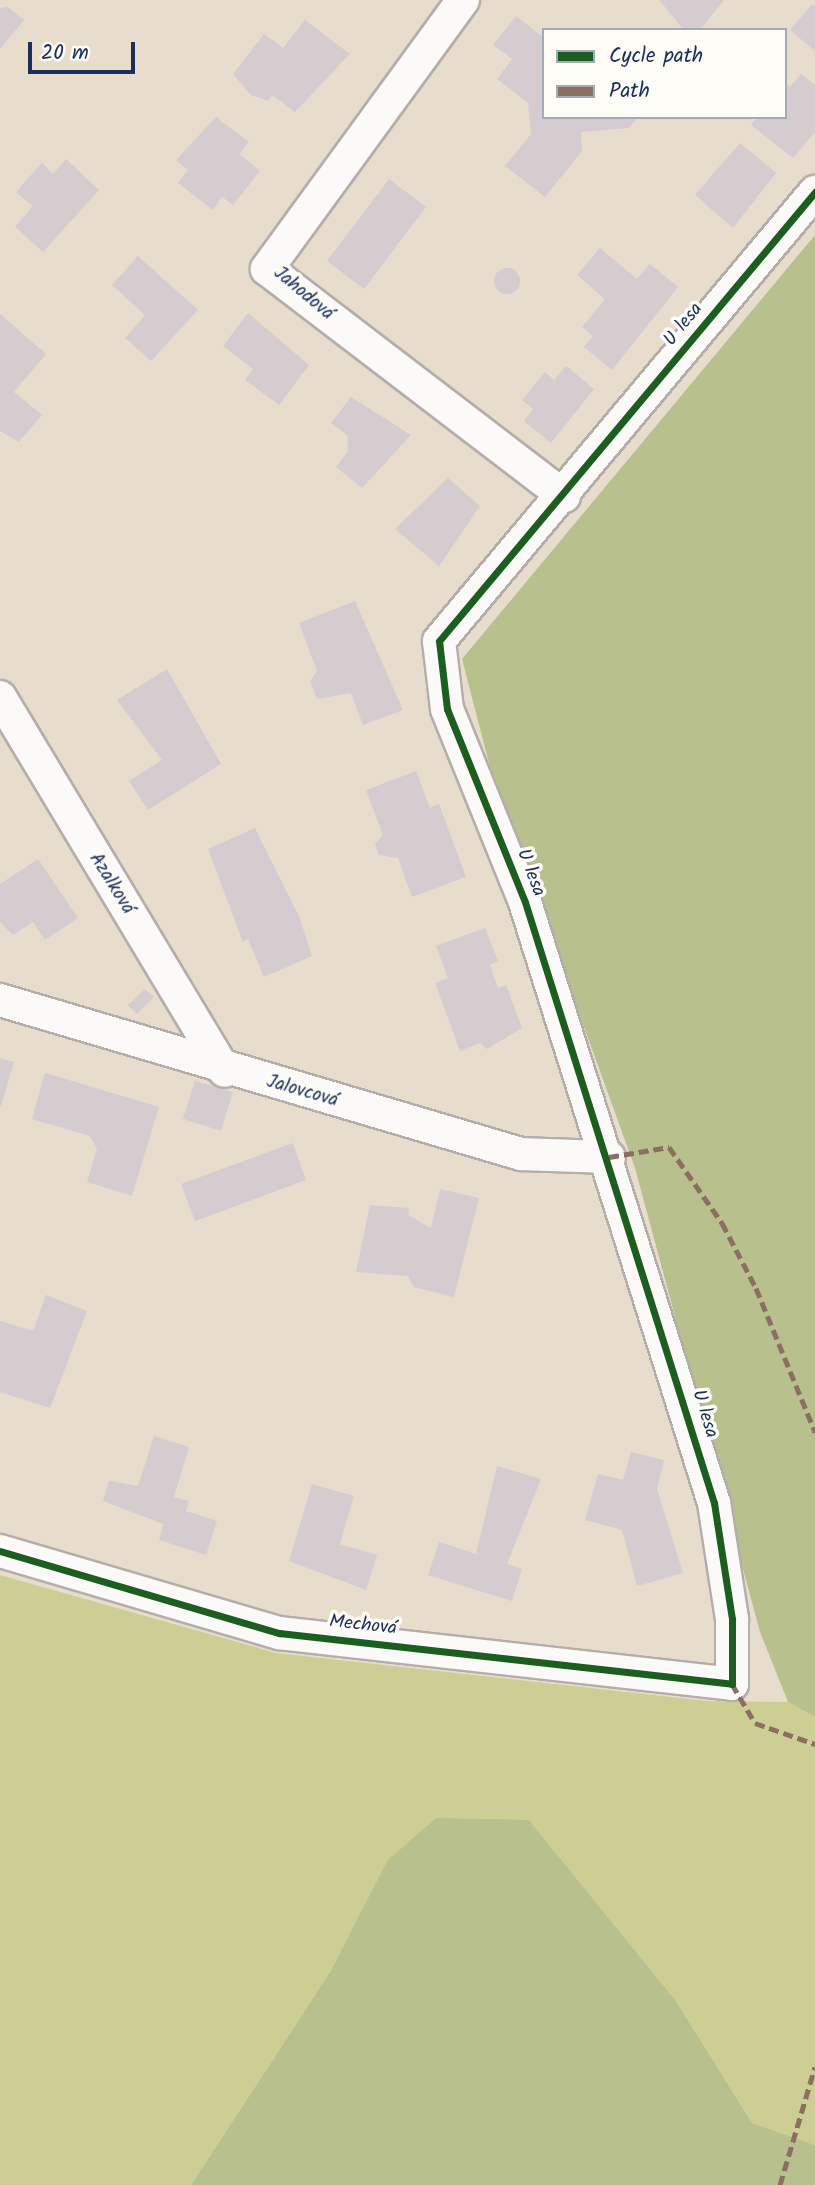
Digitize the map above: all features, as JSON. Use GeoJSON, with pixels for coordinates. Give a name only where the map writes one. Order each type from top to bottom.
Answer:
{"type":"FeatureCollection","features":[{"type":"Feature","properties":{"kind":"street","name":"Jahodová"},"geometry":{"type":"LineString","coordinates":[[463,0],[267,269],[564,496]]}},
{"type":"Feature","properties":{"kind":"street","name":"U lesa"},"geometry":{"type":"LineString","coordinates":[[732,1684],[732,1619],[714,1503],[609,1157],[525,902],[447,709],[439,641],[564,496],[815,191]]}},
{"type":"Feature","properties":{"kind":"street","name":"Azalková"},"geometry":{"type":"LineString","coordinates":[[0,697],[225,1070]]}},
{"type":"Feature","properties":{"kind":"street","name":"Jalovcová"},"geometry":{"type":"LineString","coordinates":[[0,1000],[225,1070],[521,1154],[609,1157]]}},
{"type":"Feature","properties":{"kind":"street","name":"Mechová"},"geometry":{"type":"LineString","coordinates":[[0,1551],[279,1633],[732,1684]]}},
{"type":"Feature","properties":{"kind":"green space"},"geometry":{"type":"Polygon","coordinates":[[[815,235],[815,1717],[788,1702],[760,1632],[635,1168],[490,767],[462,659],[815,235]]]}},
{"type":"Feature","properties":{"kind":"green space"},"geometry":{"type":"Polygon","coordinates":[[[0,1575],[276,1653],[707,1701],[788,1702],[815,1717],[815,2145],[752,2123],[676,2001],[529,1820],[387,1861],[330,1972],[191,2185],[0,2185],[0,1575]]]}},
{"type":"Feature","properties":{"kind":"green space"},"geometry":{"type":"Polygon","coordinates":[[[436,1818],[529,1820],[676,2001],[752,2123],[815,2145],[815,2185],[191,2185],[330,1972],[387,1861],[436,1818]]]}},
{"type":"Feature","properties":{"kind":"building"},"geometry":{"type":"Polygon","coordinates":[[[659,0],[724,0],[702,28],[682,28],[659,0]]]}},
{"type":"Feature","properties":{"kind":"building"},"geometry":{"type":"Polygon","coordinates":[[[812,4],[815,7],[815,51],[790,30],[812,4]]]}},
{"type":"Feature","properties":{"kind":"building"},"geometry":{"type":"Polygon","coordinates":[[[8,7],[24,20],[0,49],[0,8],[8,7]]]}},
{"type":"Feature","properties":{"kind":"building"},"geometry":{"type":"Polygon","coordinates":[[[516,16],[542,36],[542,119],[636,119],[629,128],[581,132],[582,151],[545,197],[505,166],[531,134],[528,103],[497,79],[512,59],[493,45],[516,16]]]}},
{"type":"Feature","properties":{"kind":"building"},"geometry":{"type":"Polygon","coordinates":[[[305,20],[350,54],[295,112],[272,95],[268,101],[251,95],[233,74],[264,34],[283,48],[305,20]]]}},
{"type":"Feature","properties":{"kind":"building"},"geometry":{"type":"Polygon","coordinates":[[[801,74],[815,85],[815,132],[793,158],[751,125],[756,119],[787,119],[787,85],[790,87],[801,74]]]}},
{"type":"Feature","properties":{"kind":"building"},"geometry":{"type":"Polygon","coordinates":[[[216,117],[249,142],[239,154],[260,171],[233,205],[222,197],[213,210],[178,183],[188,170],[176,160],[216,117]]]}},
{"type":"Feature","properties":{"kind":"building"},"geometry":{"type":"Polygon","coordinates":[[[740,143],[776,173],[733,228],[695,195],[740,143]]]}},
{"type":"Feature","properties":{"kind":"building"},"geometry":{"type":"Polygon","coordinates":[[[66,159],[99,190],[43,252],[15,227],[33,206],[16,192],[42,163],[53,174],[66,159]]]}},
{"type":"Feature","properties":{"kind":"building"},"geometry":{"type":"Polygon","coordinates":[[[389,179],[426,207],[364,289],[327,261],[389,179]]]}},
{"type":"Feature","properties":{"kind":"building"},"geometry":{"type":"Polygon","coordinates":[[[600,248],[637,279],[650,264],[678,287],[612,370],[584,347],[593,336],[582,327],[605,299],[577,275],[600,248]]]}},
{"type":"Feature","properties":{"kind":"building"},"geometry":{"type":"Polygon","coordinates":[[[138,256],[198,310],[151,361],[125,338],[145,315],[112,285],[138,256]]]}},
{"type":"Feature","properties":{"kind":"building"},"geometry":{"type":"Polygon","coordinates":[[[507,268],[516,272],[520,281],[516,290],[507,294],[498,290],[494,281],[498,272],[507,268]]]}},
{"type":"Feature","properties":{"kind":"building"},"geometry":{"type":"Polygon","coordinates":[[[248,313],[309,365],[279,405],[245,380],[253,369],[223,346],[248,313]]]}},
{"type":"Feature","properties":{"kind":"building"},"geometry":{"type":"Polygon","coordinates":[[[0,314],[46,354],[14,392],[42,415],[19,442],[0,431],[0,314]]]}},
{"type":"Feature","properties":{"kind":"building"},"geometry":{"type":"Polygon","coordinates":[[[566,366],[594,389],[551,443],[524,421],[533,409],[522,400],[545,372],[554,380],[566,366]]]}},
{"type":"Feature","properties":{"kind":"building"},"geometry":{"type":"Polygon","coordinates":[[[351,397],[411,435],[362,488],[336,467],[348,451],[347,435],[331,423],[351,397]]]}},
{"type":"Feature","properties":{"kind":"building"},"geometry":{"type":"Polygon","coordinates":[[[448,478],[480,506],[439,566],[395,529],[448,478]]]}},
{"type":"Feature","properties":{"kind":"building"},"geometry":{"type":"Polygon","coordinates":[[[355,601],[403,710],[363,725],[351,693],[317,699],[310,681],[317,671],[299,623],[355,601]]]}},
{"type":"Feature","properties":{"kind":"building"},"geometry":{"type":"Polygon","coordinates":[[[167,669],[221,764],[148,810],[129,781],[162,760],[117,700],[167,669]]]}},
{"type":"Feature","properties":{"kind":"building"},"geometry":{"type":"Polygon","coordinates":[[[416,771],[430,808],[439,804],[466,877],[412,897],[398,858],[379,855],[375,844],[383,835],[366,790],[416,771]]]}},
{"type":"Feature","properties":{"kind":"building"},"geometry":{"type":"Polygon","coordinates":[[[255,828],[299,916],[312,956],[264,977],[248,939],[243,942],[208,849],[255,828]]]}},
{"type":"Feature","properties":{"kind":"building"},"geometry":{"type":"Polygon","coordinates":[[[38,859],[78,918],[45,940],[33,922],[13,935],[0,922],[0,884],[38,859]]]}},
{"type":"Feature","properties":{"kind":"building"},"geometry":{"type":"Polygon","coordinates":[[[485,928],[498,961],[490,965],[498,988],[506,985],[522,1028],[487,1049],[480,1043],[460,1051],[435,983],[448,978],[436,946],[485,928]]]}},
{"type":"Feature","properties":{"kind":"building"},"geometry":{"type":"Polygon","coordinates":[[[145,989],[154,997],[137,1014],[128,1005],[145,989]]]}},
{"type":"Feature","properties":{"kind":"building"},"geometry":{"type":"Polygon","coordinates":[[[0,1058],[14,1062],[1,1106],[0,1106],[0,1058]]]}},
{"type":"Feature","properties":{"kind":"building"},"geometry":{"type":"Polygon","coordinates":[[[45,1073],[159,1107],[132,1196],[87,1182],[97,1149],[90,1136],[32,1119],[45,1073]]]}},
{"type":"Feature","properties":{"kind":"building"},"geometry":{"type":"Polygon","coordinates":[[[195,1081],[233,1092],[221,1131],[183,1119],[195,1081]]]}},
{"type":"Feature","properties":{"kind":"building"},"geometry":{"type":"Polygon","coordinates":[[[293,1143],[306,1180],[195,1221],[181,1184],[293,1143]]]}},
{"type":"Feature","properties":{"kind":"building"},"geometry":{"type":"Polygon","coordinates":[[[440,1189],[479,1198],[454,1297],[414,1287],[408,1276],[356,1272],[370,1205],[409,1208],[408,1215],[431,1228],[440,1189]]]}},
{"type":"Feature","properties":{"kind":"building"},"geometry":{"type":"Polygon","coordinates":[[[46,1295],[87,1311],[50,1408],[0,1392],[0,1321],[33,1331],[46,1295]]]}},
{"type":"Feature","properties":{"kind":"building"},"geometry":{"type":"Polygon","coordinates":[[[154,1436],[189,1447],[174,1497],[189,1501],[186,1511],[217,1521],[206,1555],[159,1540],[163,1524],[103,1501],[109,1481],[138,1486],[154,1436]]]}},
{"type":"Feature","properties":{"kind":"building"},"geometry":{"type":"Polygon","coordinates":[[[631,1452],[664,1460],[657,1489],[683,1573],[637,1586],[622,1530],[585,1520],[598,1474],[623,1480],[631,1452]]]}},
{"type":"Feature","properties":{"kind":"building"},"geometry":{"type":"Polygon","coordinates":[[[497,1466],[541,1479],[507,1564],[522,1569],[512,1601],[428,1575],[439,1542],[476,1554],[497,1466]]]}},
{"type":"Feature","properties":{"kind":"building"},"geometry":{"type":"Polygon","coordinates":[[[312,1484],[354,1496],[340,1544],[377,1555],[366,1590],[289,1561],[312,1484]]]}},
{"type":"Feature","properties":{"kind":"marked path"},"geometry":{"type":"LineString","coordinates":[[609,1157],[669,1147],[722,1223],[756,1288],[815,1432]]}},
{"type":"Feature","properties":{"kind":"marked path"},"geometry":{"type":"LineString","coordinates":[[732,1684],[755,1723],[815,1744]]}},
{"type":"Feature","properties":{"kind":"marked path"},"geometry":{"type":"LineString","coordinates":[[780,2185],[815,2067]]}},
{"type":"Feature","properties":{"kind":"cycle path"},"geometry":{"type":"LineString","coordinates":[[0,1551],[279,1633],[732,1684],[732,1619],[714,1503],[525,902],[447,709],[439,641],[815,192]]}}]}
